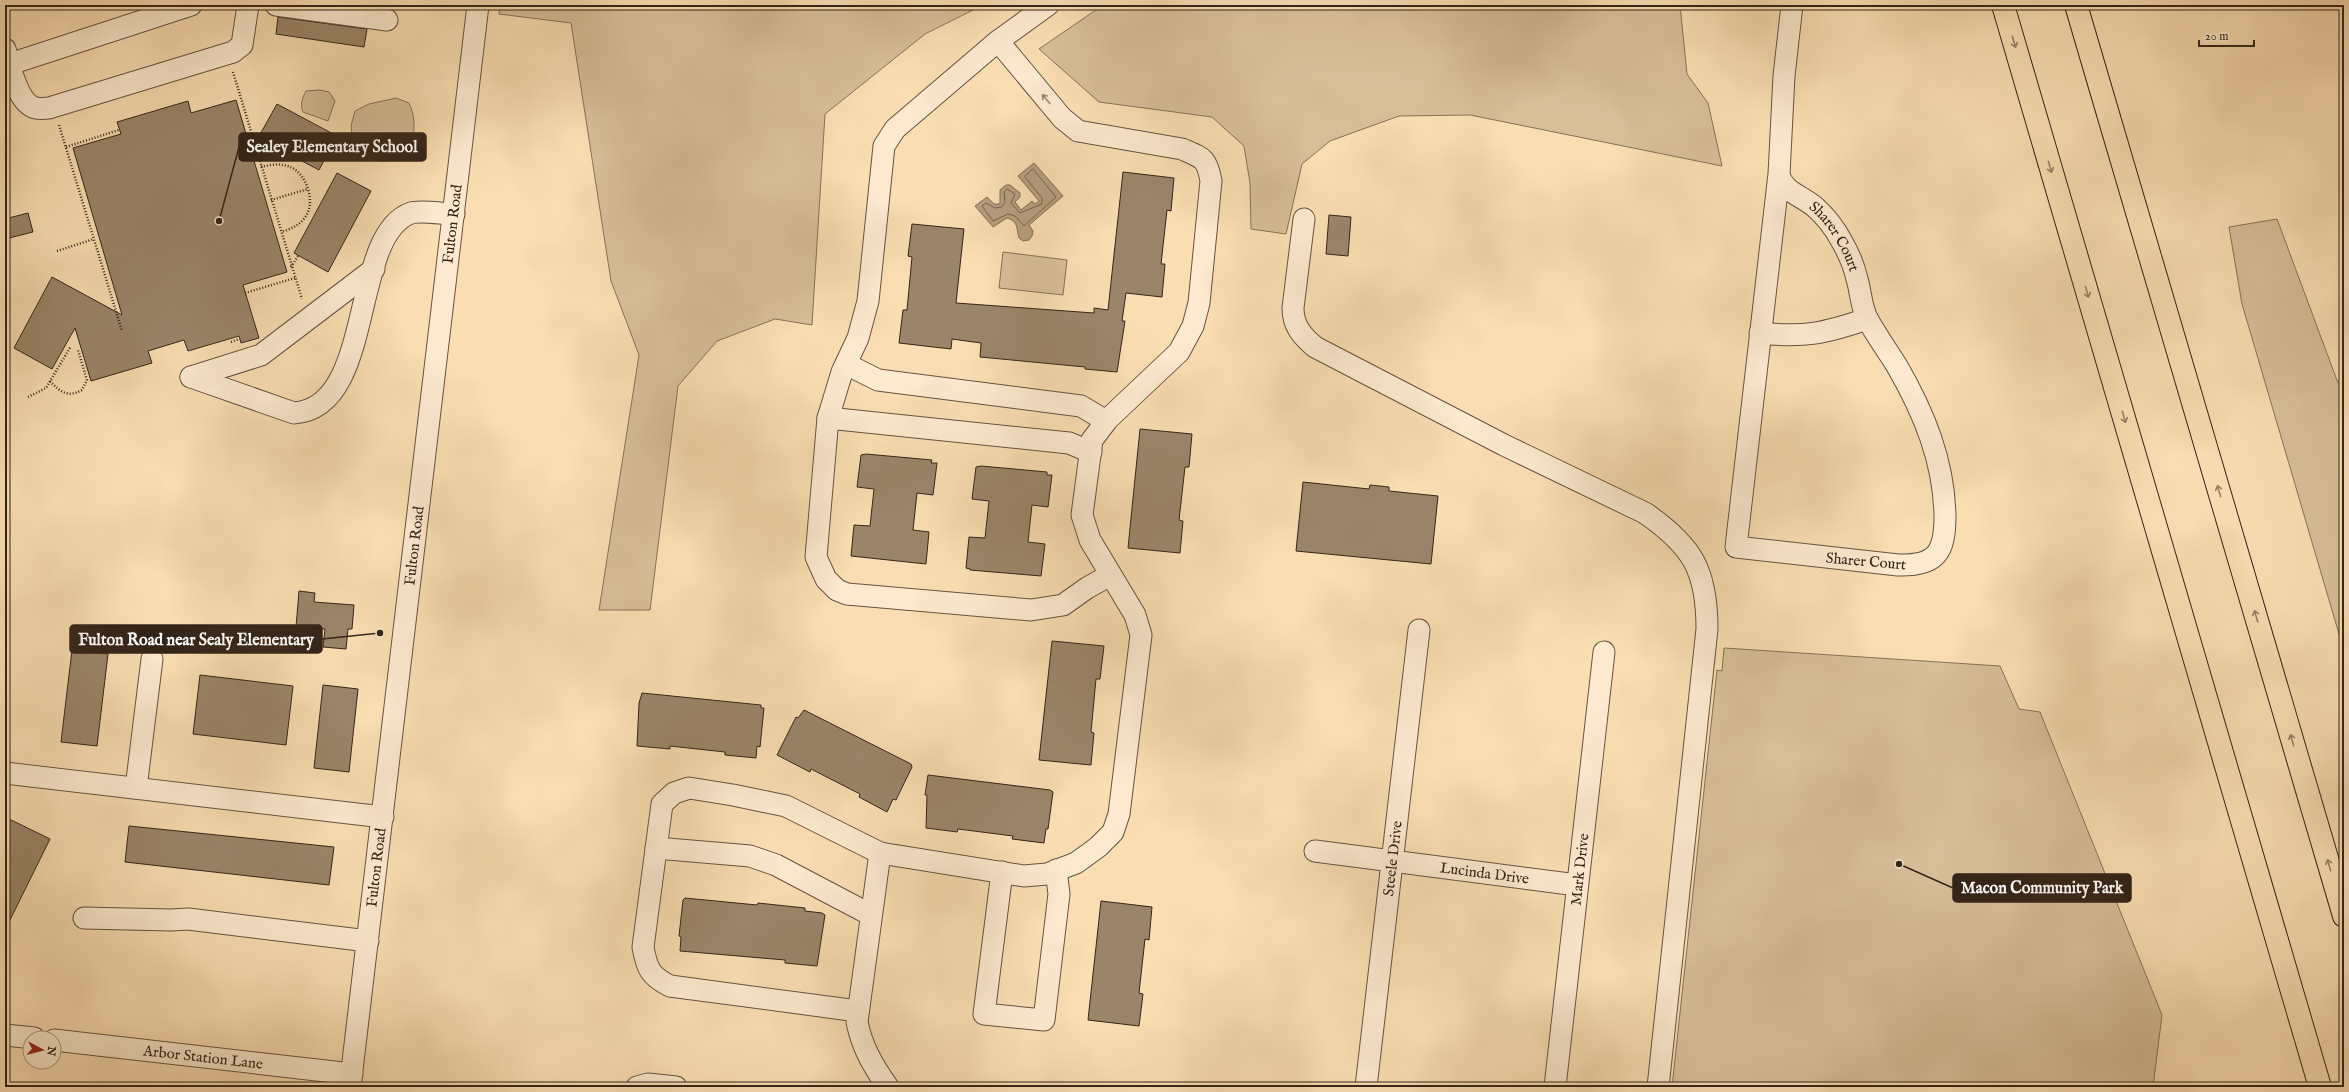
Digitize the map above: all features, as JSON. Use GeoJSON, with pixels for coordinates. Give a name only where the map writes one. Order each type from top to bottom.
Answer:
{"type":"FeatureCollection","features":[{"type":"Feature","properties":{"kind":"highway"},"geometry":{"type":"LineString","coordinates":[[2003,5],[2320,1087]]}},
{"type":"Feature","properties":{"kind":"highway"},"geometry":{"type":"LineString","coordinates":[[2076,5],[2344,916]]}},
{"type":"Feature","properties":{"kind":"street"},"geometry":{"type":"LineString","coordinates":[[191,5],[7,56],[17,89],[26,102],[35,108],[48,108],[233,52],[242,45],[248,5]]}},
{"type":"Feature","properties":{"kind":"street"},"geometry":{"type":"LineString","coordinates":[[276,5],[387,20]]}},
{"type":"Feature","properties":{"kind":"street"},"geometry":{"type":"LineString","coordinates":[[1048,5],[998,41],[895,129],[884,146],[868,301],[858,338],[846,364],[828,418],[816,557],[826,579],[837,590],[847,594],[1031,610],[1063,605],[1087,588],[1110,575]]}},
{"type":"Feature","properties":{"kind":"street","name":"Sharer Court"},"geometry":{"type":"LineString","coordinates":[[1779,174],[1780,182],[1785,188],[1814,207],[1827,220],[1842,240],[1857,278],[1867,319],[1914,396],[1932,437],[1938,457],[1944,505],[1945,533],[1942,547],[1933,558],[1925,563],[1898,565],[1736,548],[1779,174],[1784,76],[1792,5]]}},
{"type":"Feature","properties":{"kind":"street","name":"Fulton Road"},"geometry":{"type":"LineString","coordinates":[[351,1080],[454,214],[475,10]]}},
{"type":"Feature","properties":{"kind":"street"},"geometry":{"type":"LineString","coordinates":[[858,1011],[670,986],[656,979],[646,966],[643,948],[662,804],[674,793],[689,788],[733,795],[786,806],[880,853],[1024,876],[1047,874],[1076,862],[1098,848],[1113,832],[1119,814],[1141,635],[1135,615],[1090,540],[1082,515],[1092,440],[1106,421],[1179,352],[1193,326],[1199,303],[1211,181],[1208,164],[1197,155],[1182,149],[1078,131],[1062,118],[998,41]]}},
{"type":"Feature","properties":{"kind":"street"},"geometry":{"type":"LineString","coordinates":[[374,269],[261,355],[191,377],[294,413],[305,412],[335,389],[347,364],[382,241],[395,222],[412,212],[454,214]]}},
{"type":"Feature","properties":{"kind":"street"},"geometry":{"type":"LineString","coordinates":[[1304,219],[1293,318],[1303,336],[1311,344],[1504,445],[1645,513],[1665,527],[1685,546],[1694,560],[1704,590],[1708,629],[1658,1087]]}},
{"type":"Feature","properties":{"kind":"street"},"geometry":{"type":"LineString","coordinates":[[1760,333],[1789,336],[1817,334],[1867,319]]}},
{"type":"Feature","properties":{"kind":"street"},"geometry":{"type":"LineString","coordinates":[[846,364],[878,380],[1081,406],[1106,421]]}},
{"type":"Feature","properties":{"kind":"street"},"geometry":{"type":"LineString","coordinates":[[828,418],[1069,443],[1091,452]]}},
{"type":"Feature","properties":{"kind":"street","name":"Steele Drive"},"geometry":{"type":"LineString","coordinates":[[1366,1087],[1419,630]]}},
{"type":"Feature","properties":{"kind":"street","name":"Mark Drive"},"geometry":{"type":"LineString","coordinates":[[1555,1087],[1604,652]]}},
{"type":"Feature","properties":{"kind":"street"},"geometry":{"type":"LineString","coordinates":[[136,788],[152,659]]}},
{"type":"Feature","properties":{"kind":"street"},"geometry":{"type":"LineString","coordinates":[[5,773],[383,817]]}},
{"type":"Feature","properties":{"kind":"street"},"geometry":{"type":"LineString","coordinates":[[656,848],[750,856],[776,865],[871,915]]}},
{"type":"Feature","properties":{"kind":"street","name":"Lucinda Drive"},"geometry":{"type":"LineString","coordinates":[[1315,851],[1577,884]]}},
{"type":"Feature","properties":{"kind":"street"},"geometry":{"type":"LineString","coordinates":[[880,853],[857,1022],[861,1042],[873,1067],[888,1087]]}},
{"type":"Feature","properties":{"kind":"street"},"geometry":{"type":"LineString","coordinates":[[1002,872],[984,1014],[1044,1020],[1059,894],[1056,870]]}},
{"type":"Feature","properties":{"kind":"street"},"geometry":{"type":"LineString","coordinates":[[84,918],[171,920],[188,918],[368,941]]}},
{"type":"Feature","properties":{"kind":"street"},"geometry":{"type":"LineString","coordinates":[[5,1035],[22,1037]]}},
{"type":"Feature","properties":{"kind":"street","name":"Arbor Station Lane"},"geometry":{"type":"LineString","coordinates":[[62,1041],[351,1080]]}},
{"type":"Feature","properties":{"kind":"street"},"geometry":{"type":"LineString","coordinates":[[637,1087],[648,1084],[675,1087]]}},
{"type":"Feature","properties":{"kind":"path"},"geometry":{"type":"LineString","coordinates":[[231,66],[303,304]]}},
{"type":"Feature","properties":{"kind":"path"},"geometry":{"type":"LineString","coordinates":[[57,118],[122,332]]}},
{"type":"Feature","properties":{"kind":"path"},"geometry":{"type":"LineString","coordinates":[[66,147],[119,130]]}},
{"type":"Feature","properties":{"kind":"path"},"geometry":{"type":"LineString","coordinates":[[261,167],[280,163],[294,168],[300,172],[308,188],[311,205],[304,220],[293,229],[281,232]]}},
{"type":"Feature","properties":{"kind":"path"},"geometry":{"type":"LineString","coordinates":[[271,200],[308,188]]}},
{"type":"Feature","properties":{"kind":"path"},"geometry":{"type":"LineString","coordinates":[[57,251],[94,239]]}},
{"type":"Feature","properties":{"kind":"path"},"geometry":{"type":"LineString","coordinates":[[291,267],[298,256]]}},
{"type":"Feature","properties":{"kind":"path"},"geometry":{"type":"LineString","coordinates":[[245,293],[295,278]]}},
{"type":"Feature","properties":{"kind":"path"},"geometry":{"type":"LineString","coordinates":[[28,397],[46,388],[71,346]]}},
{"type":"Feature","properties":{"kind":"path"},"geometry":{"type":"LineString","coordinates":[[50,381],[65,394],[71,394],[82,390],[87,380],[78,350]]}},
{"type":"Feature","properties":{"kind":"shaded area"},"geometry":{"type":"Polygon","coordinates":[[[500,5],[862,5],[894,8],[895,5],[983,5],[925,34],[825,114],[812,325],[775,319],[717,341],[678,386],[650,610],[599,610],[639,355],[611,281],[571,23],[499,14],[500,5]]]}},
{"type":"Feature","properties":{"kind":"shaded area"},"geometry":{"type":"Polygon","coordinates":[[[1103,5],[1680,5],[1687,74],[1708,103],[1722,166],[1470,115],[1399,116],[1330,141],[1302,164],[1286,234],[1251,229],[1250,183],[1244,146],[1212,117],[1099,102],[1039,49],[1103,5]]]}},
{"type":"Feature","properties":{"kind":"shaded area"},"geometry":{"type":"Polygon","coordinates":[[[320,90],[329,92],[335,101],[328,121],[303,112],[302,109],[303,96],[306,91],[320,90]]]}},
{"type":"Feature","properties":{"kind":"shaded area"},"geometry":{"type":"Polygon","coordinates":[[[396,98],[409,103],[413,113],[414,123],[411,142],[406,151],[399,157],[379,161],[372,155],[370,147],[360,142],[352,134],[351,126],[355,111],[369,104],[396,98]]]}},
{"type":"Feature","properties":{"kind":"shaded area"},"geometry":{"type":"Polygon","coordinates":[[[2277,219],[2338,383],[2344,385],[2344,651],[2242,304],[2229,227],[2277,219]]]}},
{"type":"Feature","properties":{"kind":"shaded area"},"geometry":{"type":"Polygon","coordinates":[[[1003,252],[1067,260],[1063,295],[999,288],[1003,252]]]}},
{"type":"Feature","properties":{"kind":"shaded area"},"geometry":{"type":"Polygon","coordinates":[[[1724,648],[2000,666],[2019,709],[2040,712],[2162,1015],[2153,1087],[1672,1087],[1717,670],[1722,671],[1724,648]]]}},
{"type":"Feature","properties":{"kind":"water"},"geometry":{"type":"Polygon","coordinates":[[[1034,163],[1063,196],[1029,225],[1033,231],[1032,236],[1029,240],[1023,241],[1019,238],[1014,221],[1007,218],[993,227],[975,206],[987,197],[994,204],[1000,204],[1000,190],[1006,185],[1010,185],[1020,193],[1020,197],[1015,202],[1021,210],[1032,201],[1035,204],[1039,201],[1018,176],[1034,163]]]}},
{"type":"Feature","properties":{"kind":"building"},"geometry":{"type":"Polygon","coordinates":[[[278,17],[367,29],[364,47],[276,34],[278,17]]]}},
{"type":"Feature","properties":{"kind":"building"},"geometry":{"type":"Polygon","coordinates":[[[236,100],[287,272],[243,285],[259,338],[241,343],[239,336],[188,351],[184,340],[148,351],[152,363],[91,381],[75,328],[52,369],[14,348],[52,277],[122,315],[73,148],[121,134],[117,122],[188,101],[191,113],[236,100]]]}},
{"type":"Feature","properties":{"kind":"building"},"geometry":{"type":"Polygon","coordinates":[[[277,104],[337,136],[319,170],[258,138],[277,104]]]}},
{"type":"Feature","properties":{"kind":"building"},"geometry":{"type":"Polygon","coordinates":[[[1123,172],[1174,178],[1171,211],[1167,210],[1161,264],[1165,264],[1162,297],[1126,293],[1122,321],[1125,321],[1117,372],[1085,369],[1085,367],[980,357],[981,343],[952,339],[951,349],[899,343],[903,310],[907,310],[912,257],[908,256],[912,224],[964,229],[956,303],[1094,313],[1094,308],[1108,310],[1123,172]]]}},
{"type":"Feature","properties":{"kind":"building"},"geometry":{"type":"Polygon","coordinates":[[[337,173],[371,191],[328,272],[294,253],[337,173]]]}},
{"type":"Feature","properties":{"kind":"building"},"geometry":{"type":"Polygon","coordinates":[[[28,213],[33,232],[5,239],[5,219],[28,213]]]}},
{"type":"Feature","properties":{"kind":"building"},"geometry":{"type":"Polygon","coordinates":[[[1329,215],[1351,217],[1348,256],[1326,254],[1329,215]]]}},
{"type":"Feature","properties":{"kind":"building"},"geometry":{"type":"Polygon","coordinates":[[[1140,429],[1192,434],[1189,467],[1185,467],[1179,520],[1183,521],[1180,553],[1128,548],[1140,429]]]}},
{"type":"Feature","properties":{"kind":"building"},"geometry":{"type":"Polygon","coordinates":[[[866,454],[932,460],[931,463],[937,463],[933,495],[917,493],[913,530],[929,532],[926,564],[851,556],[854,525],[870,526],[874,489],[857,487],[861,455],[866,454]]]}},
{"type":"Feature","properties":{"kind":"building"},"geometry":{"type":"Polygon","coordinates":[[[981,466],[1047,472],[1047,475],[1052,475],[1048,507],[1032,505],[1028,542],[1045,544],[1041,576],[970,570],[966,568],[969,537],[985,538],[989,501],[972,499],[976,467],[981,466]]]}},
{"type":"Feature","properties":{"kind":"building"},"geometry":{"type":"Polygon","coordinates":[[[1303,482],[1369,489],[1370,485],[1389,487],[1389,491],[1438,496],[1431,564],[1296,551],[1303,482]]]}},
{"type":"Feature","properties":{"kind":"building"},"geometry":{"type":"Polygon","coordinates":[[[299,591],[315,593],[314,602],[354,605],[352,629],[348,629],[346,649],[323,647],[325,629],[296,627],[299,591]]]}},
{"type":"Feature","properties":{"kind":"building"},"geometry":{"type":"Polygon","coordinates":[[[1052,641],[1104,646],[1100,679],[1096,679],[1091,732],[1094,733],[1091,765],[1039,760],[1052,641]]]}},
{"type":"Feature","properties":{"kind":"building"},"geometry":{"type":"Polygon","coordinates":[[[72,650],[108,654],[97,746],[61,742],[72,650]]]}},
{"type":"Feature","properties":{"kind":"building"},"geometry":{"type":"Polygon","coordinates":[[[200,675],[293,686],[286,745],[193,734],[200,675]]]}},
{"type":"Feature","properties":{"kind":"building"},"geometry":{"type":"Polygon","coordinates":[[[323,685],[358,689],[349,772],[314,768],[323,685]]]}},
{"type":"Feature","properties":{"kind":"building"},"geometry":{"type":"Polygon","coordinates":[[[642,693],[761,705],[761,708],[764,708],[760,747],[757,746],[756,758],[725,755],[725,752],[670,746],[670,749],[637,746],[639,703],[642,693]]]}},
{"type":"Feature","properties":{"kind":"building"},"geometry":{"type":"Polygon","coordinates":[[[804,710],[911,764],[912,767],[896,800],[893,799],[887,812],[859,797],[860,794],[811,769],[810,772],[777,755],[796,717],[798,718],[804,710]]]}},
{"type":"Feature","properties":{"kind":"building"},"geometry":{"type":"Polygon","coordinates":[[[928,775],[1050,790],[1053,792],[1048,829],[1046,829],[1044,843],[1012,839],[1013,836],[958,829],[957,832],[926,828],[927,795],[925,795],[928,775]]]}},
{"type":"Feature","properties":{"kind":"building"},"geometry":{"type":"Polygon","coordinates":[[[5,817],[50,839],[5,930],[5,817]]]}},
{"type":"Feature","properties":{"kind":"building"},"geometry":{"type":"Polygon","coordinates":[[[129,826],[334,847],[329,885],[125,862],[129,826]]]}},
{"type":"Feature","properties":{"kind":"building"},"geometry":{"type":"Polygon","coordinates":[[[685,898],[805,908],[805,911],[822,913],[825,915],[817,966],[785,963],[785,960],[680,951],[681,937],[679,936],[683,900],[685,898]]]}},
{"type":"Feature","properties":{"kind":"building"},"geometry":{"type":"Polygon","coordinates":[[[1101,901],[1152,907],[1149,940],[1145,939],[1139,993],[1143,994],[1139,1026],[1088,1020],[1101,901]]]}},
{"type":"Feature","properties":{"kind":"place","name":"Sealey Elementary School"},"geometry":{"type":"Point","coordinates":[219,221]}},
{"type":"Feature","properties":{"kind":"place","name":"Fulton Road near Sealy Elementary"},"geometry":{"type":"Point","coordinates":[380,633]}},
{"type":"Feature","properties":{"kind":"place","name":"Macon Community Park"},"geometry":{"type":"Point","coordinates":[1899,864]}}]}
